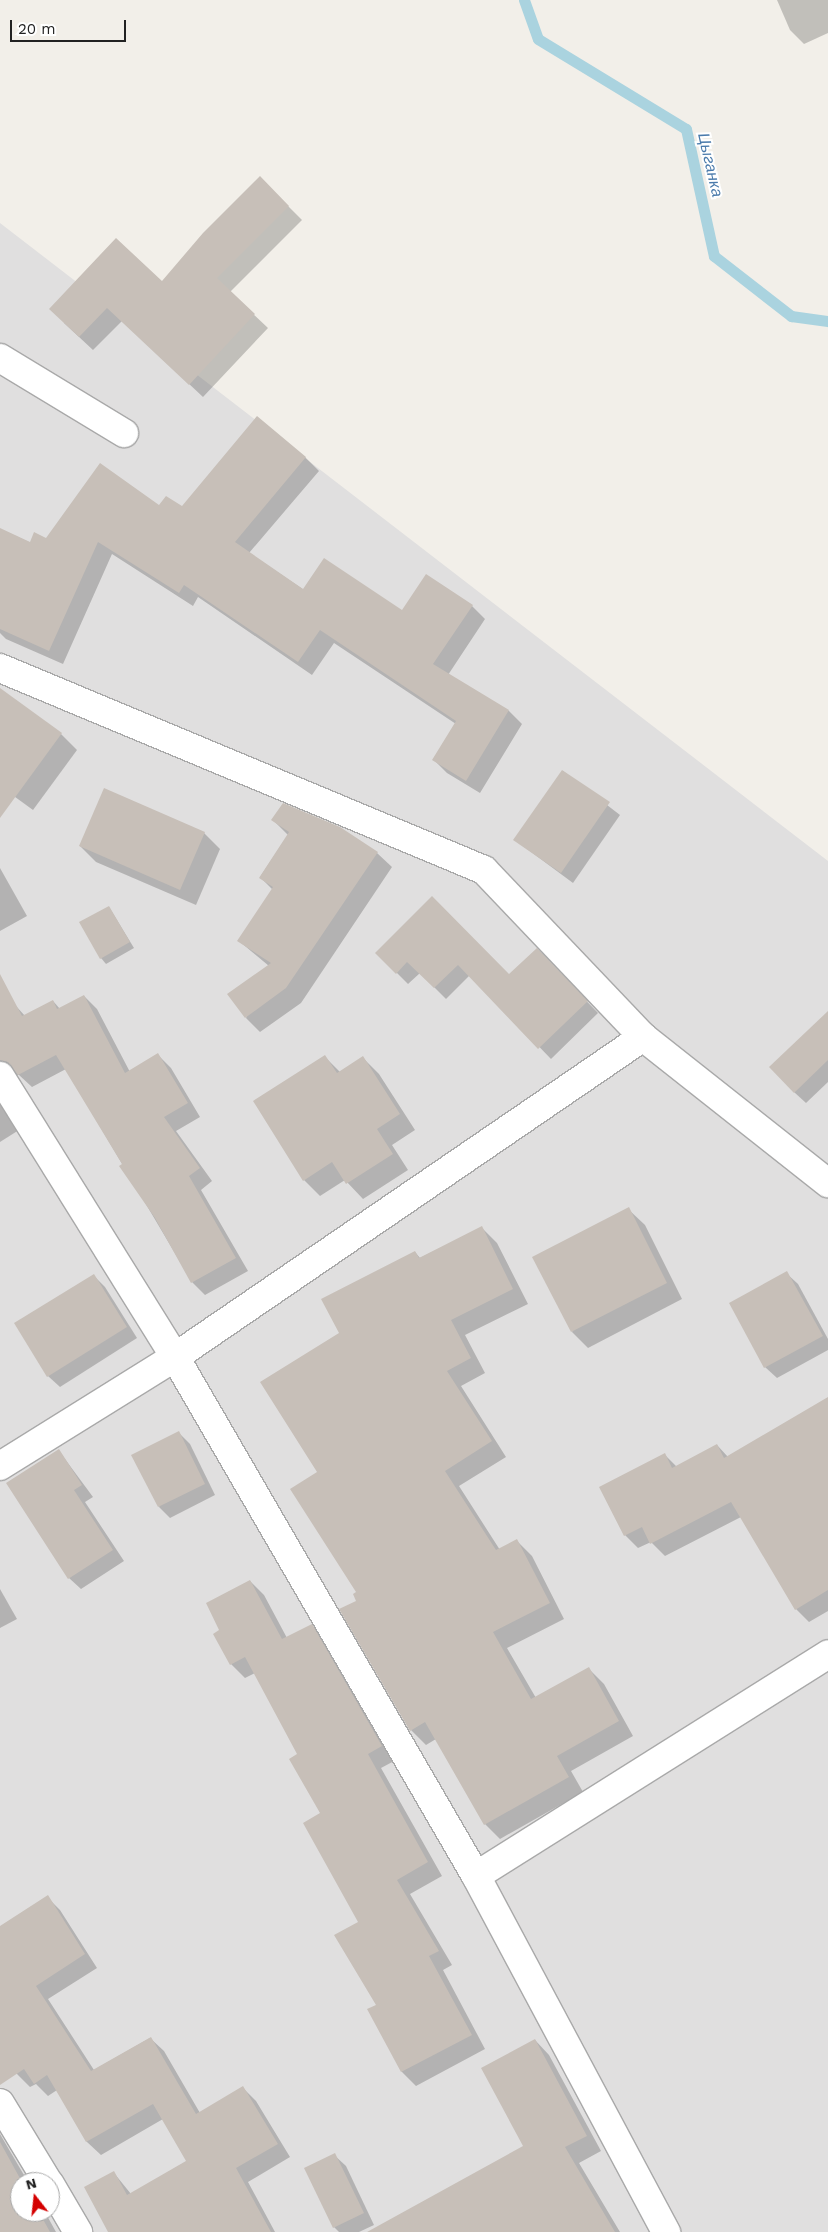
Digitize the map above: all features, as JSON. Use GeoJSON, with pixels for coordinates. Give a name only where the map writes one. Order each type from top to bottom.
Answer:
{"type":"FeatureCollection","features":[{"type":"Feature","properties":{"kind":"street"},"geometry":{"type":"LineString","coordinates":[[0,358],[124,434]]}},
{"type":"Feature","properties":{"kind":"street"},"geometry":{"type":"LineString","coordinates":[[0,668],[484,870],[643,1037],[828,1183]]}},
{"type":"Feature","properties":{"kind":"street"},"geometry":{"type":"LineString","coordinates":[[0,1466],[175,1357],[643,1037]]}},
{"type":"Feature","properties":{"kind":"street"},"geometry":{"type":"LineString","coordinates":[[0,1076],[175,1357],[476,1876],[666,2232]]}},
{"type":"Feature","properties":{"kind":"street"},"geometry":{"type":"LineString","coordinates":[[476,1876],[828,1654]]}},
{"type":"Feature","properties":{"kind":"street"},"geometry":{"type":"LineString","coordinates":[[0,2103],[42,2172]]}},
{"type":"Feature","properties":{"kind":"street"},"geometry":{"type":"LineString","coordinates":[[60,2202],[78,2232]]}},
{"type":"Feature","properties":{"kind":"shaded area"},"geometry":{"type":"Polygon","coordinates":[[[0,223],[828,861],[828,2232],[0,2232],[0,223]]]}},
{"type":"Feature","properties":{"kind":"building"},"geometry":{"type":"Polygon","coordinates":[[[260,176],[289,206],[217,278],[255,314],[189,385],[107,308],[79,337],[49,309],[116,238],[162,281],[203,233],[260,176]]]}},
{"type":"Feature","properties":{"kind":"building"},"geometry":{"type":"Polygon","coordinates":[[[257,416],[306,457],[235,542],[303,589],[324,558],[402,610],[426,574],[473,605],[433,664],[509,710],[466,781],[432,760],[456,721],[320,630],[298,662],[184,585],[179,593],[98,542],[49,651],[0,629],[0,528],[30,542],[34,532],[46,538],[100,463],[159,505],[166,496],[182,506],[257,416]]]}},
{"type":"Feature","properties":{"kind":"building"},"geometry":{"type":"Polygon","coordinates":[[[0,688],[62,733],[0,818],[0,688]]]}},
{"type":"Feature","properties":{"kind":"building"},"geometry":{"type":"Polygon","coordinates":[[[562,770],[610,802],[561,873],[513,840],[562,770]]]}},
{"type":"Feature","properties":{"kind":"building"},"geometry":{"type":"Polygon","coordinates":[[[104,788],[205,832],[180,890],[79,846],[104,788]]]}},
{"type":"Feature","properties":{"kind":"building"},"geometry":{"type":"Polygon","coordinates":[[[283,803],[340,827],[378,852],[286,988],[245,1018],[227,994],[271,963],[237,941],[273,887],[259,878],[289,832],[271,820],[283,803]]]}},
{"type":"Feature","properties":{"kind":"building"},"geometry":{"type":"Polygon","coordinates":[[[432,896],[509,974],[537,948],[588,1001],[538,1049],[458,965],[434,988],[407,962],[396,974],[375,953],[432,896]]]}},
{"type":"Feature","properties":{"kind":"building"},"geometry":{"type":"Polygon","coordinates":[[[109,906],[130,942],[100,959],[79,922],[109,906]]]}},
{"type":"Feature","properties":{"kind":"building"},"geometry":{"type":"Polygon","coordinates":[[[0,974],[22,1016],[53,1000],[57,1009],[84,995],[125,1073],[158,1053],[188,1103],[164,1117],[200,1168],[189,1176],[236,1258],[191,1283],[155,1218],[119,1166],[122,1164],[56,1055],[18,1075],[8,1062],[0,1060],[0,974]]]}},
{"type":"Feature","properties":{"kind":"building"},"geometry":{"type":"Polygon","coordinates":[[[828,1011],[828,1060],[794,1093],[769,1067],[828,1011]]]}},
{"type":"Feature","properties":{"kind":"building"},"geometry":{"type":"Polygon","coordinates":[[[325,1055],[337,1073],[363,1056],[400,1114],[377,1129],[393,1154],[346,1184],[332,1162],[303,1181],[253,1101],[325,1055]]]}},
{"type":"Feature","properties":{"kind":"building"},"geometry":{"type":"Polygon","coordinates":[[[629,1207],[667,1283],[571,1332],[532,1257],[629,1207]]]}},
{"type":"Feature","properties":{"kind":"building"},"geometry":{"type":"Polygon","coordinates":[[[482,1226],[513,1289],[451,1320],[471,1358],[447,1371],[492,1441],[445,1471],[496,1550],[517,1539],[550,1603],[493,1632],[531,1699],[589,1667],[619,1721],[557,1756],[569,1777],[484,1825],[425,1722],[410,1731],[339,1609],[356,1601],[353,1594],[356,1592],[290,1489],[317,1472],[260,1382],[339,1333],[321,1299],[415,1251],[419,1258],[482,1226]]]}},
{"type":"Feature","properties":{"kind":"building"},"geometry":{"type":"Polygon","coordinates":[[[787,1271],[823,1336],[764,1368],[729,1303],[787,1271]]]}},
{"type":"Feature","properties":{"kind":"building"},"geometry":{"type":"Polygon","coordinates":[[[94,1274],[127,1327],[47,1377],[14,1323],[94,1274]]]}},
{"type":"Feature","properties":{"kind":"building"},"geometry":{"type":"Polygon","coordinates":[[[828,1397],[828,1590],[795,1610],[731,1502],[650,1544],[642,1527],[624,1536],[599,1487],[665,1453],[672,1468],[717,1444],[724,1458],[828,1397]]]}},
{"type":"Feature","properties":{"kind":"building"},"geometry":{"type":"Polygon","coordinates":[[[179,1431],[205,1484],[158,1507],[131,1455],[179,1431]]]}},
{"type":"Feature","properties":{"kind":"building"},"geometry":{"type":"Polygon","coordinates":[[[59,1449],[82,1485],[74,1490],[113,1550],[68,1579],[6,1483],[59,1449]]]}},
{"type":"Feature","properties":{"kind":"building"},"geometry":{"type":"Polygon","coordinates":[[[250,1580],[282,1639],[312,1624],[382,1746],[368,1754],[428,1862],[397,1880],[439,1951],[429,1956],[472,2035],[401,2072],[367,2009],[376,2005],[334,1935],[358,1922],[303,1823],[320,1813],[289,1759],[297,1754],[245,1657],[230,1665],[213,1634],[219,1630],[206,1603],[250,1580]]]}},
{"type":"Feature","properties":{"kind":"building"},"geometry":{"type":"Polygon","coordinates":[[[48,1895],[85,1954],[36,1986],[91,2071],[151,2037],[196,2114],[243,2086],[278,2144],[236,2168],[271,2232],[108,2232],[84,2187],[114,2171],[127,2195],[186,2161],[153,2104],[86,2142],[47,2075],[34,2084],[24,2069],[0,2085],[0,1926],[48,1895]]]}},
{"type":"Feature","properties":{"kind":"building"},"geometry":{"type":"Polygon","coordinates":[[[535,2039],[587,2136],[565,2147],[615,2232],[367,2232],[523,2146],[481,2068],[535,2039]]]}},
{"type":"Feature","properties":{"kind":"building"},"geometry":{"type":"Polygon","coordinates":[[[0,2142],[16,2172],[10,2172],[10,2222],[44,2222],[50,2232],[0,2232],[0,2142]]]}},
{"type":"Feature","properties":{"kind":"building"},"geometry":{"type":"Polygon","coordinates":[[[335,2153],[364,2213],[333,2228],[304,2168],[335,2153]]]}},
{"type":"Feature","properties":{"kind":"waterway","name":"Цыганка"},"geometry":{"type":"LineString","coordinates":[[524,0],[538,39],[686,129],[714,256],[791,316],[828,321]]}}]}
